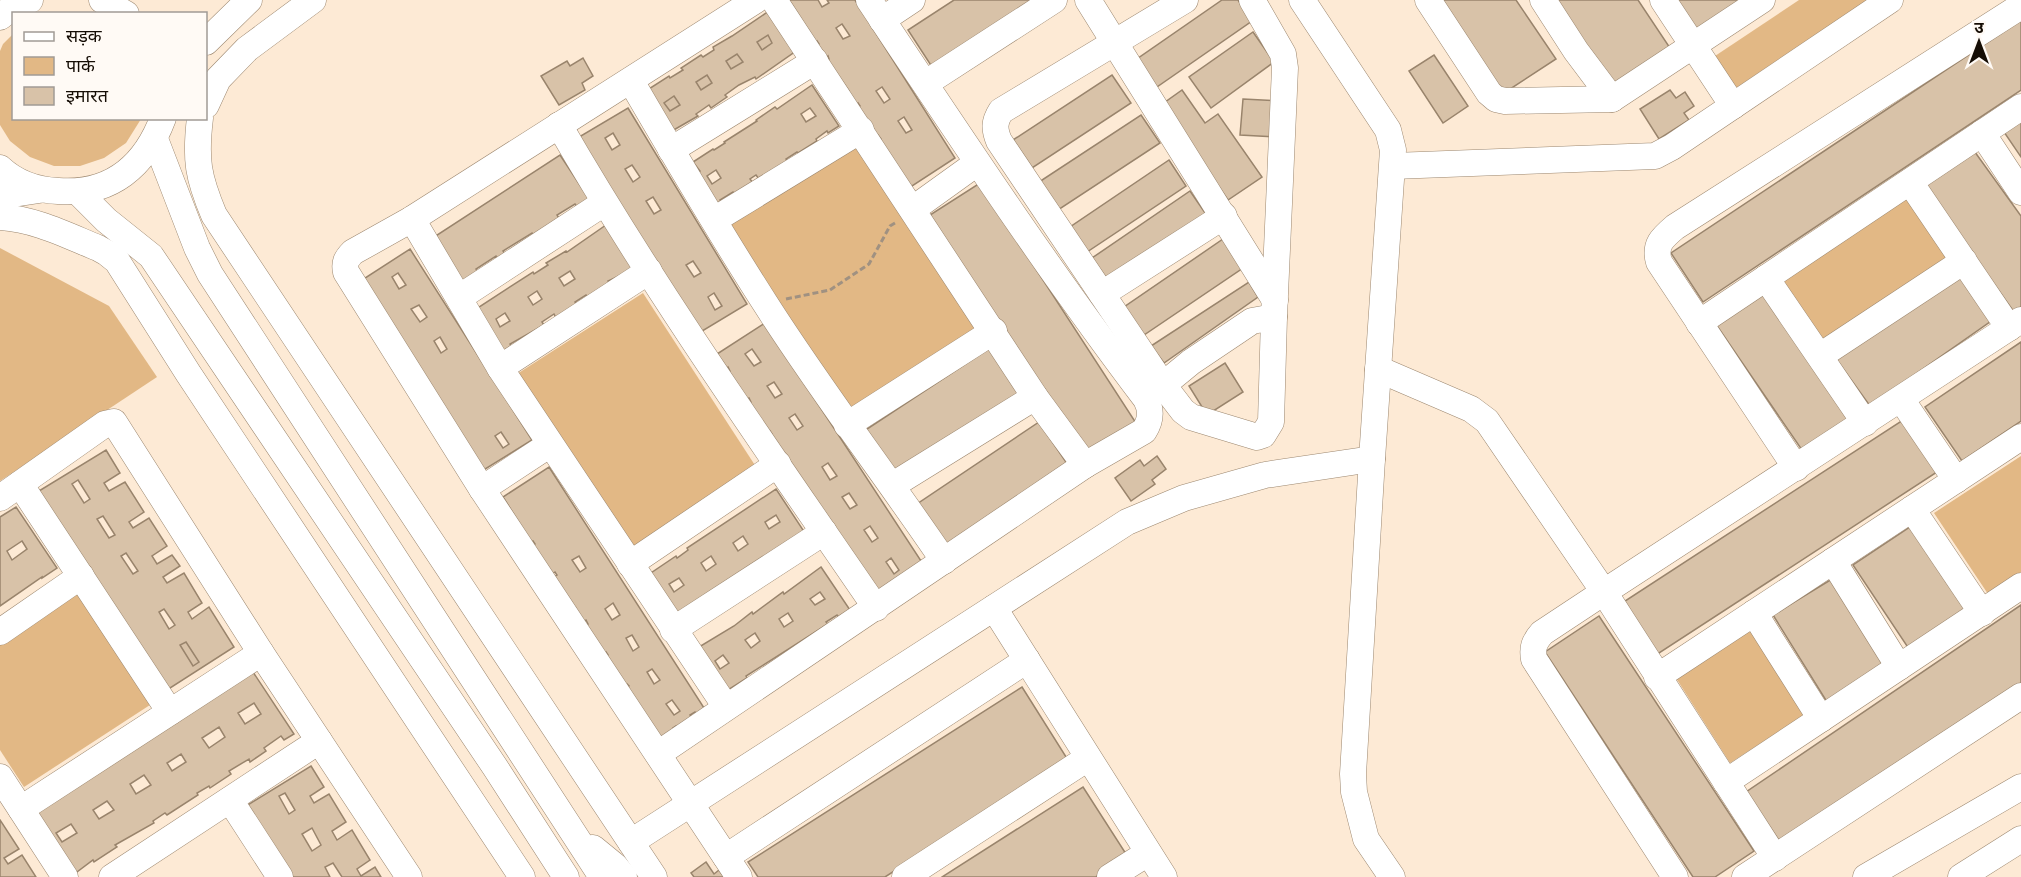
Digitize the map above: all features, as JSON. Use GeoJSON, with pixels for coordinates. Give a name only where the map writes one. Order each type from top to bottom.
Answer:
{"type":"FeatureCollection","features":[{"type":"Feature","properties":{"kind":"street"},"geometry":{"type":"LineString","coordinates":[[0,18],[14,6],[30,0]]}},
{"type":"Feature","properties":{"kind":"street"},"geometry":{"type":"LineString","coordinates":[[207,41],[249,0]]}},
{"type":"Feature","properties":{"kind":"street"},"geometry":{"type":"LineString","coordinates":[[207,103],[218,79],[248,49],[313,0]]}},
{"type":"Feature","properties":{"kind":"street"},"geometry":{"type":"LineString","coordinates":[[756,0],[412,219],[353,252],[346,258],[346,272],[482,489],[733,867],[1027,660]]}},
{"type":"Feature","properties":{"kind":"street"},"geometry":{"type":"LineString","coordinates":[[774,0],[1035,397],[1085,465]]}},
{"type":"Feature","properties":{"kind":"street"},"geometry":{"type":"LineString","coordinates":[[658,754],[1085,465],[1144,430],[1149,423],[1150,408],[1078,310],[876,10],[912,0]]}},
{"type":"Feature","properties":{"kind":"street"},"geometry":{"type":"LineString","coordinates":[[926,83],[1054,0]]}},
{"type":"Feature","properties":{"kind":"street"},"geometry":{"type":"LineString","coordinates":[[1088,0],[1224,216],[1275,309]]}},
{"type":"Feature","properties":{"kind":"street"},"geometry":{"type":"LineString","coordinates":[[1185,0],[1001,111],[994,130],[999,141],[1163,385],[1183,411],[1191,417],[1250,435],[1263,435],[1271,422],[1285,68],[1283,54],[1252,0]]}},
{"type":"Feature","properties":{"kind":"street"},"geometry":{"type":"LineString","coordinates":[[1302,0],[1388,130],[1393,150],[1353,774],[1354,792],[1366,839],[1392,877]]}},
{"type":"Feature","properties":{"kind":"street"},"geometry":{"type":"LineString","coordinates":[[1428,0],[1489,93],[1496,99],[1505,101],[1612,99],[1761,0]]}},
{"type":"Feature","properties":{"kind":"street"},"geometry":{"type":"LineString","coordinates":[[1543,0],[1576,51],[1612,99]]}},
{"type":"Feature","properties":{"kind":"street"},"geometry":{"type":"LineString","coordinates":[[1663,0],[1733,106]]}},
{"type":"Feature","properties":{"kind":"street"},"geometry":{"type":"LineString","coordinates":[[1393,166],[1647,158],[1662,153],[1890,0]]}},
{"type":"Feature","properties":{"kind":"street"},"geometry":{"type":"LineString","coordinates":[[1796,468],[1659,262],[1658,244],[1685,221],[2021,6]]}},
{"type":"Feature","properties":{"kind":"street"},"geometry":{"type":"LineString","coordinates":[[671,150],[815,62]]}},
{"type":"Feature","properties":{"kind":"street"},"geometry":{"type":"LineString","coordinates":[[631,81],[765,303],[847,425],[944,561]]}},
{"type":"Feature","properties":{"kind":"street"},"geometry":{"type":"LineString","coordinates":[[1700,323],[2021,107]]}},
{"type":"Feature","properties":{"kind":"street"},"geometry":{"type":"LineString","coordinates":[[200,120],[197,149],[202,186],[214,215],[654,877]]}},
{"type":"Feature","properties":{"kind":"street"},"geometry":{"type":"LineString","coordinates":[[559,125],[604,203],[876,608]]}},
{"type":"Feature","properties":{"kind":"street"},"geometry":{"type":"LineString","coordinates":[[0,196],[39,190],[80,193],[110,183],[136,164],[159,129]]}},
{"type":"Feature","properties":{"kind":"street"},"geometry":{"type":"LineString","coordinates":[[159,129],[197,248],[210,274],[602,877]]}},
{"type":"Feature","properties":{"kind":"street"},"geometry":{"type":"LineString","coordinates":[[714,220],[861,130]]}},
{"type":"Feature","properties":{"kind":"street"},"geometry":{"type":"LineString","coordinates":[[1982,134],[2021,192]]}},
{"type":"Feature","properties":{"kind":"street"},"geometry":{"type":"LineString","coordinates":[[913,209],[977,163]]}},
{"type":"Feature","properties":{"kind":"street"},"geometry":{"type":"LineString","coordinates":[[0,168],[8,176],[39,190]]}},
{"type":"Feature","properties":{"kind":"street"},"geometry":{"type":"LineString","coordinates":[[1675,877],[1534,659],[1532,651],[1534,641],[1542,633],[1604,592],[2015,324],[1964,261],[1910,182]]}},
{"type":"Feature","properties":{"kind":"street"},"geometry":{"type":"LineString","coordinates":[[80,193],[106,220],[151,256],[489,758],[566,877]]}},
{"type":"Feature","properties":{"kind":"street"},"geometry":{"type":"LineString","coordinates":[[460,297],[604,203]]}},
{"type":"Feature","properties":{"kind":"street"},"geometry":{"type":"LineString","coordinates":[[1102,294],[1224,216]]}},
{"type":"Feature","properties":{"kind":"street"},"geometry":{"type":"LineString","coordinates":[[0,217],[18,218],[36,223],[107,253],[117,261],[188,373],[522,877]]}},
{"type":"Feature","properties":{"kind":"street"},"geometry":{"type":"LineString","coordinates":[[412,219],[500,368],[549,445],[726,706]]}},
{"type":"Feature","properties":{"kind":"street"},"geometry":{"type":"LineString","coordinates":[[1820,356],[1964,261]]}},
{"type":"Feature","properties":{"kind":"street"},"geometry":{"type":"LineString","coordinates":[[500,368],[649,271]]}},
{"type":"Feature","properties":{"kind":"street"},"geometry":{"type":"LineString","coordinates":[[210,274],[261,286]]}},
{"type":"Feature","properties":{"kind":"street"},"geometry":{"type":"LineString","coordinates":[[1766,278],[1865,423]]}},
{"type":"Feature","properties":{"kind":"street"},"geometry":{"type":"LineString","coordinates":[[1163,385],[1191,362],[1252,321],[1275,309]]}},
{"type":"Feature","properties":{"kind":"street"},"geometry":{"type":"LineString","coordinates":[[847,425],[994,332]]}},
{"type":"Feature","properties":{"kind":"street"},"geometry":{"type":"LineString","coordinates":[[188,373],[217,354]]}},
{"type":"Feature","properties":{"kind":"street"},"geometry":{"type":"LineString","coordinates":[[1378,369],[1471,409],[1487,421],[1604,592],[1775,858]]}},
{"type":"Feature","properties":{"kind":"street"},"geometry":{"type":"LineString","coordinates":[[892,485],[1035,397]]}},
{"type":"Feature","properties":{"kind":"street"},"geometry":{"type":"LineString","coordinates":[[1901,399],[1956,480]]}},
{"type":"Feature","properties":{"kind":"street"},"geometry":{"type":"LineString","coordinates":[[170,712],[81,576],[10,491],[105,424],[114,422],[261,653],[409,877]]}},
{"type":"Feature","properties":{"kind":"street"},"geometry":{"type":"LineString","coordinates":[[1657,677],[2021,437]]}},
{"type":"Feature","properties":{"kind":"street"},"geometry":{"type":"LineString","coordinates":[[482,489],[549,445]]}},
{"type":"Feature","properties":{"kind":"street"},"geometry":{"type":"LineString","coordinates":[[631,842],[1127,522],[1184,498],[1265,476],[1372,459]]}},
{"type":"Feature","properties":{"kind":"street"},"geometry":{"type":"LineString","coordinates":[[630,564],[778,464]]}},
{"type":"Feature","properties":{"kind":"street"},"geometry":{"type":"LineString","coordinates":[[1912,509],[1982,613]]}},
{"type":"Feature","properties":{"kind":"street"},"geometry":{"type":"LineString","coordinates":[[673,630],[824,532]]}},
{"type":"Feature","properties":{"kind":"street"},"geometry":{"type":"LineString","coordinates":[[1833,561],[1899,667]]}},
{"type":"Feature","properties":{"kind":"street"},"geometry":{"type":"LineString","coordinates":[[0,632],[81,576]]}},
{"type":"Feature","properties":{"kind":"street"},"geometry":{"type":"LineString","coordinates":[[1726,782],[2021,586]]}},
{"type":"Feature","properties":{"kind":"street"},"geometry":{"type":"LineString","coordinates":[[994,608],[1164,877]]}},
{"type":"Feature","properties":{"kind":"street"},"geometry":{"type":"LineString","coordinates":[[1754,613],[1821,719]]}},
{"type":"Feature","properties":{"kind":"street"},"geometry":{"type":"LineString","coordinates":[[21,809],[261,653]]}},
{"type":"Feature","properties":{"kind":"street"},"geometry":{"type":"LineString","coordinates":[[1745,877],[2018,701]]}},
{"type":"Feature","properties":{"kind":"street"},"geometry":{"type":"LineString","coordinates":[[112,877],[319,741]]}},
{"type":"Feature","properties":{"kind":"street"},"geometry":{"type":"LineString","coordinates":[[905,877],[1088,758]]}},
{"type":"Feature","properties":{"kind":"street"},"geometry":{"type":"LineString","coordinates":[[0,777],[65,877]]}},
{"type":"Feature","properties":{"kind":"street"},"geometry":{"type":"LineString","coordinates":[[1866,877],[2021,787]]}},
{"type":"Feature","properties":{"kind":"street"},"geometry":{"type":"LineString","coordinates":[[230,800],[280,877]]}},
{"type":"Feature","properties":{"kind":"street"},"geometry":{"type":"LineString","coordinates":[[574,833],[615,866],[624,877]]}},
{"type":"Feature","properties":{"kind":"street"},"geometry":{"type":"LineString","coordinates":[[1962,877],[2021,839]]}},
{"type":"Feature","properties":{"kind":"street"},"geometry":{"type":"LineString","coordinates":[[1110,877],[1148,853]]}},
{"type":"Feature","properties":{"kind":"path"},"geometry":{"type":"LineString","coordinates":[[765,303],[830,290],[868,264],[890,226],[913,209]]}},
{"type":"Feature","properties":{"kind":"green space"},"geometry":{"type":"Polygon","coordinates":[[[1799,0],[1867,0],[1736,88],[1715,56],[1799,0]]]}},
{"type":"Feature","properties":{"kind":"green space"},"geometry":{"type":"Polygon","coordinates":[[[12,35],[12,120],[140,120],[126,143],[104,158],[80,166],[54,166],[30,157],[10,141],[0,125],[0,51],[12,35]]]}},
{"type":"Feature","properties":{"kind":"green space"},"geometry":{"type":"Polygon","coordinates":[[[856,141],[981,336],[850,419],[726,224],[856,141]]]}},
{"type":"Feature","properties":{"kind":"green space"},"geometry":{"type":"Polygon","coordinates":[[[1910,191],[1952,256],[1822,341],[1780,276],[1910,191]]]}},
{"type":"Feature","properties":{"kind":"green space"},"geometry":{"type":"Polygon","coordinates":[[[0,248],[109,306],[157,377],[0,481],[0,248]]]}},
{"type":"Feature","properties":{"kind":"green space"},"geometry":{"type":"Polygon","coordinates":[[[643,293],[760,473],[634,554],[517,374],[643,293]]]}},
{"type":"Feature","properties":{"kind":"green space"},"geometry":{"type":"Polygon","coordinates":[[[2021,456],[2021,572],[1988,594],[1934,513],[2021,456]]]}},
{"type":"Feature","properties":{"kind":"green space"},"geometry":{"type":"Polygon","coordinates":[[[79,590],[153,703],[24,787],[0,750],[0,641],[79,590]]]}},
{"type":"Feature","properties":{"kind":"green space"},"geometry":{"type":"Polygon","coordinates":[[[1754,628],[1809,712],[1730,763],[1676,678],[1754,628]]]}},
{"type":"Feature","properties":{"kind":"building"},"geometry":{"type":"Polygon","coordinates":[[[789,0],[818,0],[822,7],[829,3],[827,0],[855,0],[955,158],[909,188],[879,140],[881,139],[878,135],[876,136],[858,108],[860,106],[858,103],[856,105],[827,60],[828,56],[826,58],[789,0]],[[842,24],[836,28],[843,39],[850,36],[842,24]],[[882,87],[876,91],[884,103],[890,99],[882,87]],[[904,117],[898,121],[906,133],[912,130],[904,117]]]}},
{"type":"Feature","properties":{"kind":"building"},"geometry":{"type":"Polygon","coordinates":[[[954,0],[1040,0],[934,70],[908,30],[954,0]]]}},
{"type":"Feature","properties":{"kind":"building"},"geometry":{"type":"Polygon","coordinates":[[[1222,0],[1238,0],[1252,21],[1154,89],[1134,61],[1222,0]]]}},
{"type":"Feature","properties":{"kind":"building"},"geometry":{"type":"Polygon","coordinates":[[[1438,0],[1516,0],[1556,59],[1501,95],[1438,0]]]}},
{"type":"Feature","properties":{"kind":"building"},"geometry":{"type":"Polygon","coordinates":[[[1555,0],[1638,0],[1674,54],[1617,92],[1555,0]]]}},
{"type":"Feature","properties":{"kind":"building"},"geometry":{"type":"Polygon","coordinates":[[[1675,0],[1738,0],[1743,8],[1700,37],[1675,0]]]}},
{"type":"Feature","properties":{"kind":"building"},"geometry":{"type":"Polygon","coordinates":[[[769,11],[796,51],[756,79],[755,77],[739,85],[711,108],[709,105],[696,114],[698,116],[672,131],[641,94],[683,70],[681,68],[701,55],[703,57],[714,50],[713,47],[769,11]]]}},
{"type":"Feature","properties":{"kind":"building"},"geometry":{"type":"Polygon","coordinates":[[[2021,20],[2021,90],[1703,302],[1671,253],[2021,20]]]}},
{"type":"Feature","properties":{"kind":"building"},"geometry":{"type":"Polygon","coordinates":[[[1253,32],[1274,62],[1211,108],[1189,77],[1253,32]]]}},
{"type":"Feature","properties":{"kind":"building"},"geometry":{"type":"Polygon","coordinates":[[[768,35],[772,43],[762,50],[757,42],[768,35]]]}},
{"type":"Feature","properties":{"kind":"building"},"geometry":{"type":"Polygon","coordinates":[[[737,54],[743,62],[731,69],[726,61],[737,54]]]}},
{"type":"Feature","properties":{"kind":"building"},"geometry":{"type":"Polygon","coordinates":[[[1434,55],[1468,106],[1443,123],[1409,71],[1434,55]]]}},
{"type":"Feature","properties":{"kind":"building"},"geometry":{"type":"Polygon","coordinates":[[[583,58],[593,76],[582,83],[585,90],[559,105],[541,76],[567,61],[570,66],[583,58]]]}},
{"type":"Feature","properties":{"kind":"building"},"geometry":{"type":"Polygon","coordinates":[[[707,75],[712,83],[701,90],[696,82],[707,75]]]}},
{"type":"Feature","properties":{"kind":"building"},"geometry":{"type":"Polygon","coordinates":[[[1112,75],[1131,103],[1032,168],[1013,140],[1112,75]]]}},
{"type":"Feature","properties":{"kind":"building"},"geometry":{"type":"Polygon","coordinates":[[[812,85],[839,126],[828,133],[827,131],[816,139],[817,141],[786,159],[787,161],[759,179],[756,175],[750,179],[753,183],[735,195],[733,192],[720,200],[722,203],[715,208],[694,175],[700,171],[693,162],[725,143],[775,107],[777,109],[812,85]],[[810,108],[801,114],[806,122],[816,116],[810,108]],[[716,170],[707,176],[712,184],[721,178],[716,170]]]}},
{"type":"Feature","properties":{"kind":"building"},"geometry":{"type":"Polygon","coordinates":[[[1182,90],[1205,123],[1218,114],[1262,177],[1228,200],[1161,105],[1182,90]]]}},
{"type":"Feature","properties":{"kind":"building"},"geometry":{"type":"Polygon","coordinates":[[[1670,90],[1676,98],[1685,92],[1694,106],[1684,113],[1689,120],[1659,139],[1640,109],[1670,90]]]}},
{"type":"Feature","properties":{"kind":"building"},"geometry":{"type":"Polygon","coordinates":[[[674,96],[680,105],[670,111],[664,103],[674,96]]]}},
{"type":"Feature","properties":{"kind":"building"},"geometry":{"type":"Polygon","coordinates":[[[1243,99],[1279,101],[1277,137],[1240,135],[1243,99]]]}},
{"type":"Feature","properties":{"kind":"building"},"geometry":{"type":"Polygon","coordinates":[[[628,108],[747,304],[694,336],[574,140],[628,108]],[[613,133],[605,138],[612,150],[620,145],[613,133]],[[632,165],[625,169],[633,182],[640,177],[632,165]],[[653,197],[646,201],[654,214],[661,210],[653,197]],[[693,261],[686,265],[694,277],[701,273],[693,261]],[[714,293],[708,297],[715,310],[722,306],[714,293]]]}},
{"type":"Feature","properties":{"kind":"building"},"geometry":{"type":"Polygon","coordinates":[[[1141,115],[1160,143],[1058,210],[1039,182],[1141,115]]]}},
{"type":"Feature","properties":{"kind":"building"},"geometry":{"type":"Polygon","coordinates":[[[2021,121],[2021,157],[2004,132],[2021,121]]]}},
{"type":"Feature","properties":{"kind":"building"},"geometry":{"type":"Polygon","coordinates":[[[1972,148],[2021,216],[2021,307],[2014,312],[1922,184],[1972,148]]]}},
{"type":"Feature","properties":{"kind":"building"},"geometry":{"type":"Polygon","coordinates":[[[560,155],[590,200],[578,208],[575,204],[557,215],[560,220],[534,237],[532,233],[503,251],[506,255],[498,260],[496,256],[476,269],[478,273],[461,284],[431,239],[560,155]]]}},
{"type":"Feature","properties":{"kind":"building"},"geometry":{"type":"Polygon","coordinates":[[[1169,160],[1186,186],[1087,252],[1070,227],[1169,160]]]}},
{"type":"Feature","properties":{"kind":"building"},"geometry":{"type":"Polygon","coordinates":[[[980,183],[1136,423],[1086,455],[930,215],[980,183]]]}},
{"type":"Feature","properties":{"kind":"building"},"geometry":{"type":"Polygon","coordinates":[[[1190,191],[1210,220],[1112,286],[1092,258],[1190,191]]]}},
{"type":"Feature","properties":{"kind":"building"},"geometry":{"type":"Polygon","coordinates":[[[606,225],[634,269],[608,281],[610,284],[588,298],[586,295],[575,302],[577,305],[556,318],[554,314],[542,322],[544,325],[510,344],[511,346],[498,354],[476,309],[533,272],[534,274],[548,265],[546,263],[567,252],[606,225]],[[570,271],[559,278],[564,286],[575,279],[570,271]],[[537,291],[528,297],[533,305],[542,299],[537,291]],[[505,313],[496,319],[500,327],[510,321],[505,313]]]}},
{"type":"Feature","properties":{"kind":"building"},"geometry":{"type":"Polygon","coordinates":[[[1223,239],[1243,268],[1144,335],[1124,307],[1223,239]]]}},
{"type":"Feature","properties":{"kind":"building"},"geometry":{"type":"Polygon","coordinates":[[[410,249],[532,440],[482,471],[362,280],[410,249]],[[398,273],[392,277],[399,289],[406,285],[398,273]],[[419,305],[411,309],[420,322],[427,317],[419,305]],[[440,337],[434,341],[441,353],[447,349],[440,337]],[[501,432],[495,436],[503,448],[509,444],[501,432]]]}},
{"type":"Feature","properties":{"kind":"building"},"geometry":{"type":"Polygon","coordinates":[[[1960,272],[1994,319],[1870,406],[1836,359],[1960,272]]]}},
{"type":"Feature","properties":{"kind":"building"},"geometry":{"type":"Polygon","coordinates":[[[1249,282],[1258,297],[1164,363],[1151,346],[1249,282]]]}},
{"type":"Feature","properties":{"kind":"building"},"geometry":{"type":"Polygon","coordinates":[[[1763,290],[1851,417],[1802,450],[1715,323],[1763,290]]]}},
{"type":"Feature","properties":{"kind":"building"},"geometry":{"type":"Polygon","coordinates":[[[765,323],[925,567],[877,598],[771,436],[772,434],[750,403],[749,398],[747,399],[728,367],[717,354],[765,323]],[[752,349],[745,354],[754,366],[761,362],[752,349]],[[774,382],[767,386],[775,398],[782,394],[774,382]],[[795,414],[789,418],[797,430],[803,426],[795,414]],[[828,463],[822,467],[830,480],[837,476],[828,463]],[[849,493],[842,497],[850,509],[857,505],[849,493]],[[870,526],[864,530],[872,542],[878,538],[870,526]],[[891,558],[886,562],[894,574],[899,570],[891,558]]]}},
{"type":"Feature","properties":{"kind":"building"},"geometry":{"type":"Polygon","coordinates":[[[2021,342],[2021,421],[1962,461],[1925,407],[2021,342]]]}},
{"type":"Feature","properties":{"kind":"building"},"geometry":{"type":"Polygon","coordinates":[[[991,347],[1022,393],[895,477],[864,431],[991,347]]]}},
{"type":"Feature","properties":{"kind":"building"},"geometry":{"type":"Polygon","coordinates":[[[1225,363],[1243,392],[1207,415],[1189,386],[1225,363]]]}},
{"type":"Feature","properties":{"kind":"building"},"geometry":{"type":"Polygon","coordinates":[[[1903,420],[1937,472],[1656,655],[1622,603],[1903,420]]]}},
{"type":"Feature","properties":{"kind":"building"},"geometry":{"type":"Polygon","coordinates":[[[1039,422],[1068,465],[942,549],[914,506],[1039,422]]]}},
{"type":"Feature","properties":{"kind":"building"},"geometry":{"type":"Polygon","coordinates":[[[106,450],[120,473],[104,483],[109,491],[125,482],[144,512],[129,522],[133,528],[149,518],[167,546],[152,556],[157,564],[172,555],[180,566],[163,577],[167,583],[184,573],[202,603],[188,612],[192,619],[209,607],[234,647],[167,690],[34,494],[106,450]],[[78,480],[72,484],[84,503],[90,499],[78,480]],[[103,516],[97,519],[109,538],[115,535],[103,516]],[[126,553],[121,556],[133,574],[138,571],[126,553]],[[164,609],[159,612],[169,629],[175,625],[164,609]]]}},
{"type":"Feature","properties":{"kind":"building"},"geometry":{"type":"Polygon","coordinates":[[[1157,456],[1166,469],[1152,480],[1155,484],[1131,501],[1115,478],[1140,460],[1144,466],[1157,456]]]}},
{"type":"Feature","properties":{"kind":"building"},"geometry":{"type":"Polygon","coordinates":[[[549,467],[706,711],[698,716],[695,712],[690,715],[693,719],[677,729],[676,726],[673,728],[675,731],[658,741],[625,689],[629,686],[627,684],[623,686],[606,657],[608,655],[606,652],[604,654],[585,625],[588,624],[586,620],[583,622],[574,608],[576,607],[573,607],[554,577],[557,575],[555,572],[552,574],[503,497],[549,467]],[[579,556],[572,560],[580,572],[586,568],[579,556]],[[613,603],[605,609],[612,620],[620,615],[613,603]],[[632,635],[626,638],[633,651],[639,647],[632,635]],[[652,669],[647,672],[654,684],[660,680],[652,669]],[[672,700],[666,704],[674,715],[680,711],[672,700]]]}},
{"type":"Feature","properties":{"kind":"building"},"geometry":{"type":"Polygon","coordinates":[[[776,489],[805,533],[677,618],[648,575],[676,556],[677,558],[688,550],[687,548],[776,489]],[[776,515],[765,522],[769,529],[780,522],[776,515]],[[743,536],[733,543],[738,551],[748,544],[743,536]],[[711,556],[701,563],[706,571],[716,564],[711,556]],[[679,578],[669,584],[674,592],[684,585],[679,578]]]}},
{"type":"Feature","properties":{"kind":"building"},"geometry":{"type":"Polygon","coordinates":[[[16,507],[57,568],[0,606],[0,517],[16,507]],[[22,541],[7,551],[12,560],[27,549],[22,541]]]}},
{"type":"Feature","properties":{"kind":"building"},"geometry":{"type":"Polygon","coordinates":[[[1910,527],[1966,610],[1909,649],[1853,565],[1910,527]]]}},
{"type":"Feature","properties":{"kind":"building"},"geometry":{"type":"Polygon","coordinates":[[[821,567],[850,610],[826,622],[828,624],[728,690],[699,647],[752,612],[753,614],[783,592],[784,594],[821,567]],[[820,592],[810,599],[815,605],[825,599],[820,592]],[[788,613],[779,619],[784,627],[793,621],[788,613]],[[755,633],[745,640],[751,648],[760,641],[755,633]],[[723,655],[715,661],[720,669],[729,663],[723,655]]]}},
{"type":"Feature","properties":{"kind":"building"},"geometry":{"type":"Polygon","coordinates":[[[1832,579],[1886,666],[1827,702],[1773,615],[1832,579]]]}},
{"type":"Feature","properties":{"kind":"building"},"geometry":{"type":"Polygon","coordinates":[[[2021,605],[2021,688],[1784,848],[1746,792],[2021,605]]]}},
{"type":"Feature","properties":{"kind":"building"},"geometry":{"type":"Polygon","coordinates":[[[1599,616],[1754,851],[1715,877],[1693,877],[1545,652],[1599,616]]]}},
{"type":"Feature","properties":{"kind":"building"},"geometry":{"type":"Polygon","coordinates":[[[186,642],[199,662],[193,666],[180,645],[186,642]]]}},
{"type":"Feature","properties":{"kind":"building"},"geometry":{"type":"Polygon","coordinates":[[[253,672],[294,734],[284,740],[281,736],[264,748],[266,751],[250,762],[249,759],[229,771],[231,774],[210,788],[209,786],[197,793],[198,795],[167,815],[165,813],[153,821],[154,823],[115,845],[117,847],[94,862],[93,860],[73,875],[33,813],[253,672]],[[254,703],[238,713],[245,724],[261,714],[254,703]],[[219,727],[202,738],[209,748],[225,737],[219,727]],[[181,754],[167,763],[172,771],[186,762],[181,754]],[[144,775],[130,784],[136,794],[151,785],[144,775]],[[107,801],[93,810],[99,819],[114,810],[107,801]],[[71,824],[56,833],[62,842],[77,833],[71,824]]]}},
{"type":"Feature","properties":{"kind":"building"},"geometry":{"type":"Polygon","coordinates":[[[1022,687],[1068,760],[885,877],[758,877],[748,862],[1022,687]]]}},
{"type":"Feature","properties":{"kind":"building"},"geometry":{"type":"Polygon","coordinates":[[[311,766],[324,787],[310,796],[314,803],[329,794],[346,822],[332,831],[337,840],[352,830],[370,860],[357,869],[361,876],[375,867],[381,877],[342,877],[333,863],[325,867],[330,877],[291,877],[246,806],[311,766]],[[285,793],[279,796],[289,814],[295,810],[285,793]],[[312,828],[302,834],[312,851],[321,845],[312,828]]]}},
{"type":"Feature","properties":{"kind":"building"},"geometry":{"type":"Polygon","coordinates":[[[1083,787],[1128,857],[1096,877],[942,877],[1083,787]]]}},
{"type":"Feature","properties":{"kind":"building"},"geometry":{"type":"Polygon","coordinates":[[[0,820],[19,849],[4,858],[8,864],[22,855],[36,877],[0,877],[0,820]]]}},
{"type":"Feature","properties":{"kind":"building"},"geometry":{"type":"Polygon","coordinates":[[[706,862],[714,874],[719,870],[724,877],[694,877],[691,873],[706,862]]]}}]}
